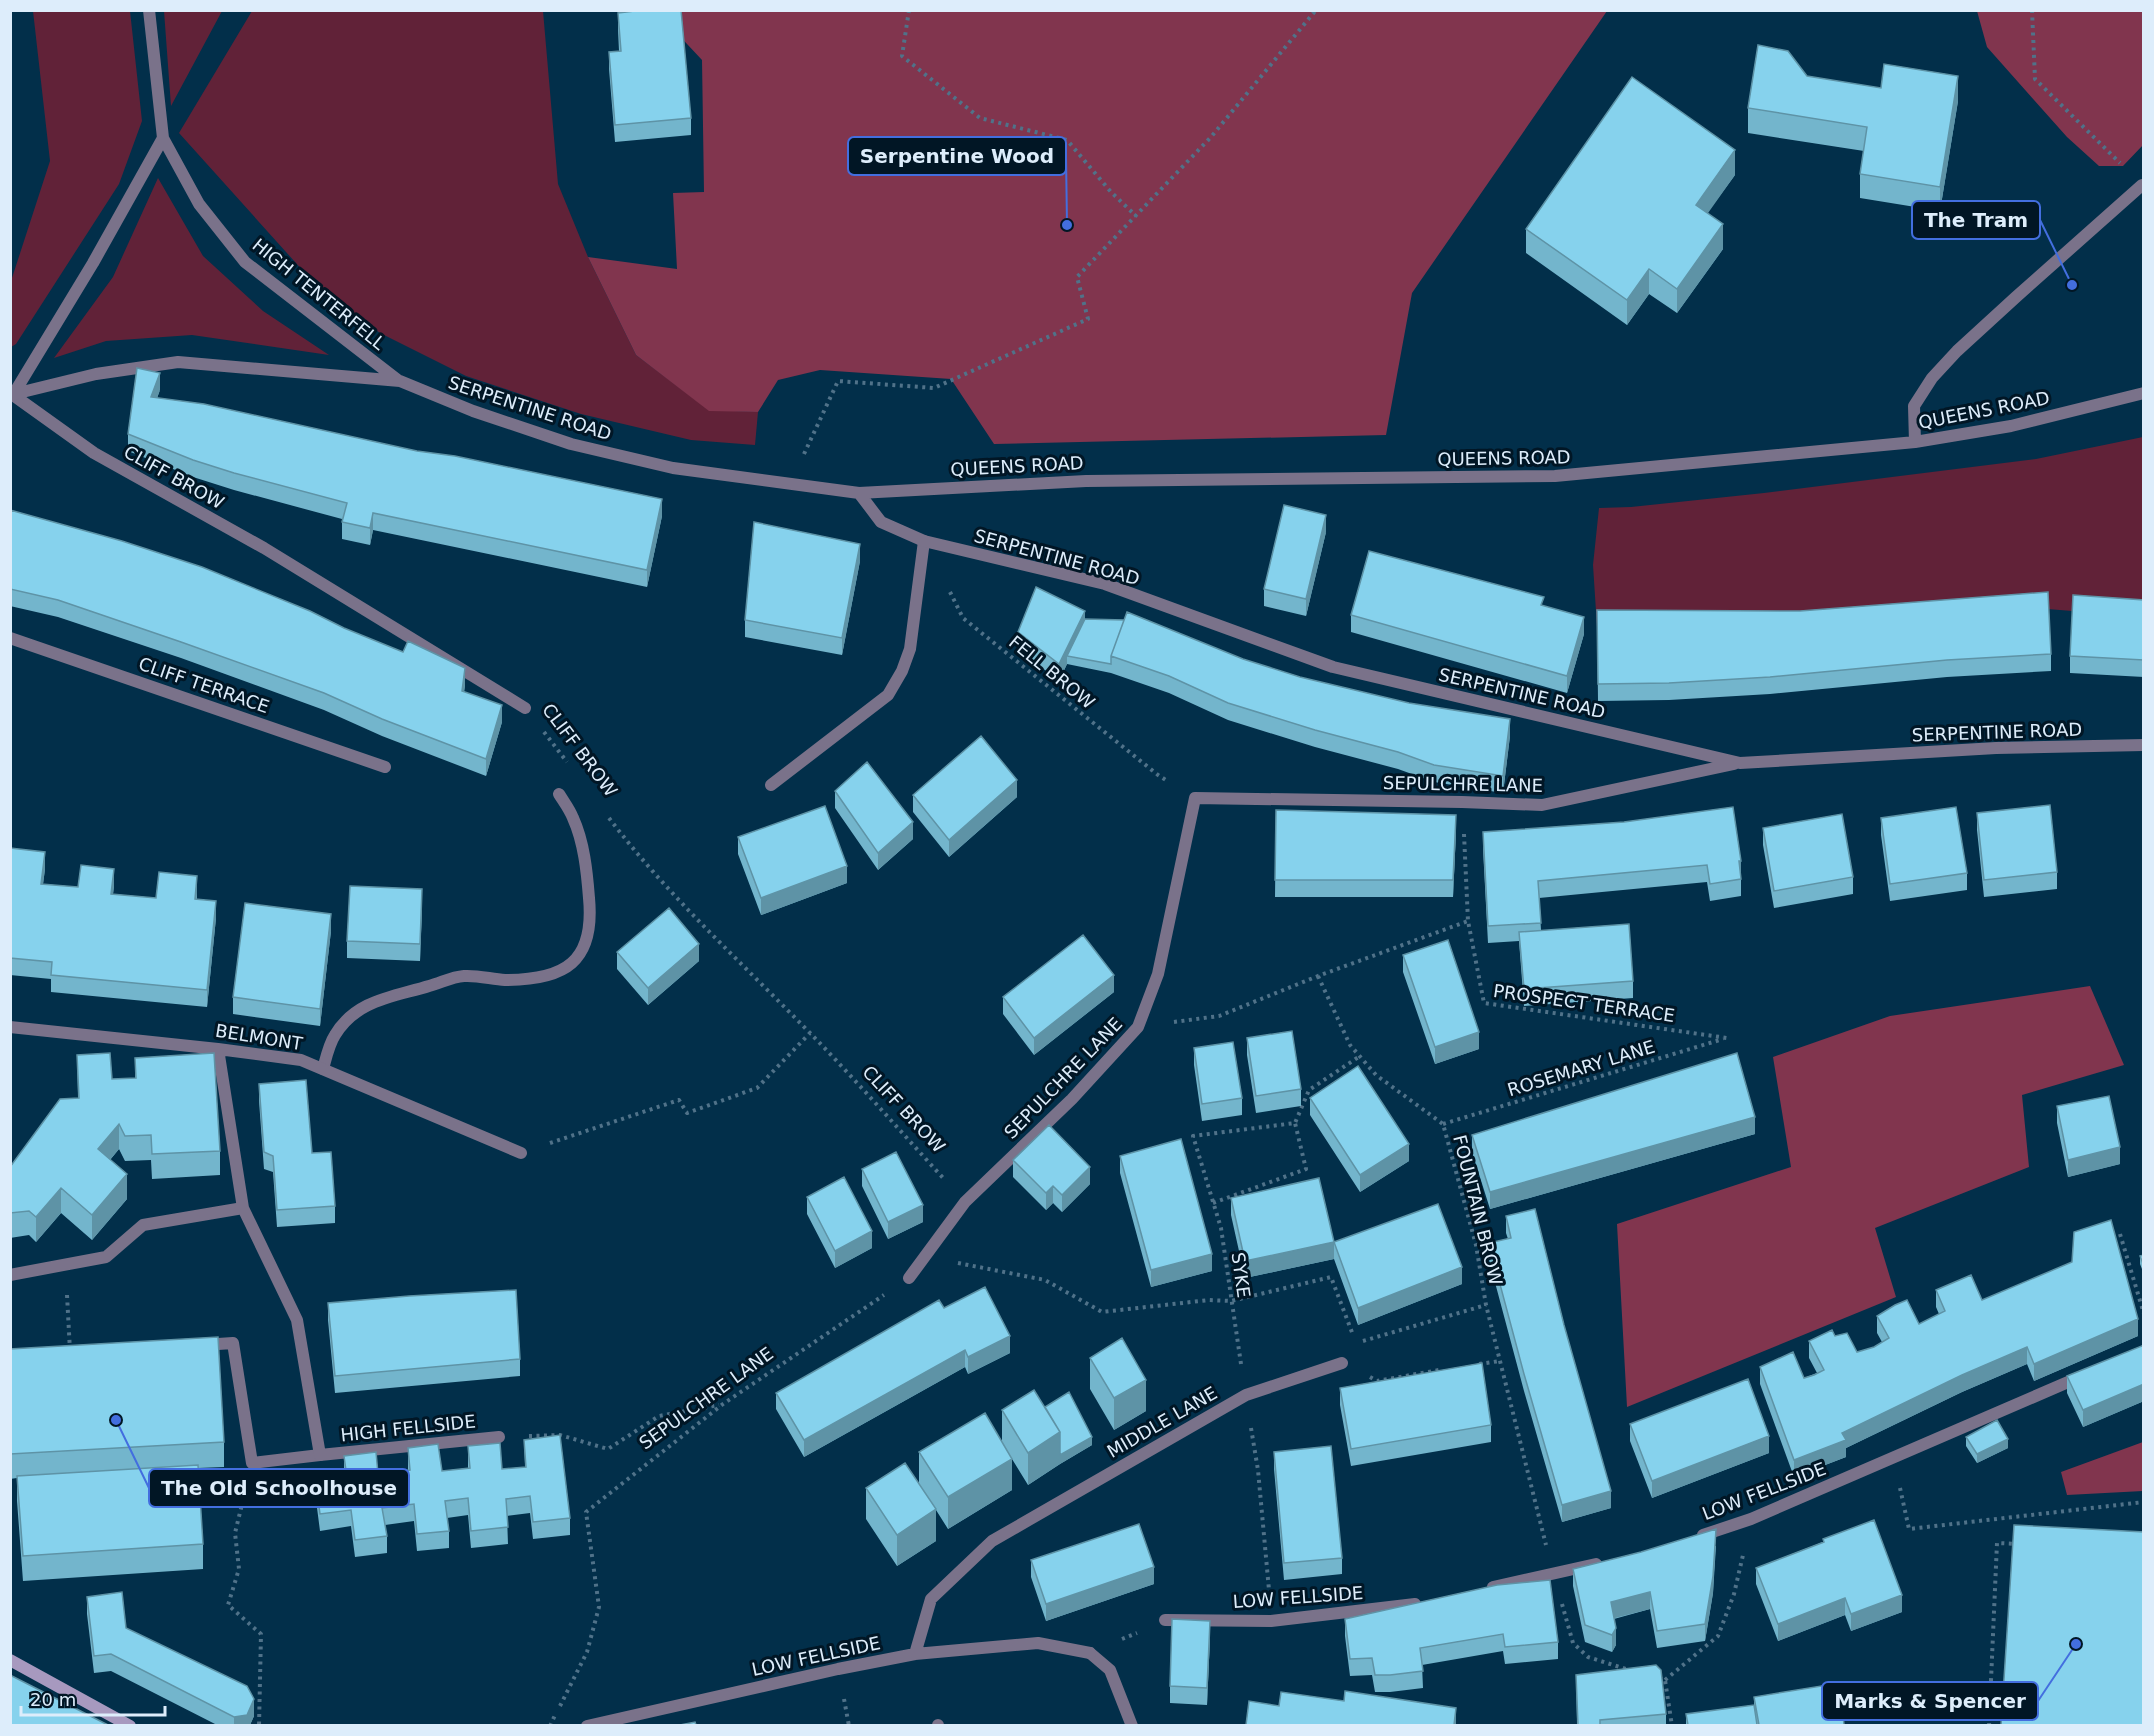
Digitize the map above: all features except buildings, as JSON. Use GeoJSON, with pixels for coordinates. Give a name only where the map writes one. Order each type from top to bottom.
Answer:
{"type":"FeatureCollection","features":[{"type":"Feature","properties":{"kind":"street","name":"HIGH TENTERFELL"},"geometry":{"type":"LineString","coordinates":[[149,10],[163,138],[199,204],[245,262],[400,381]]}},
{"type":"Feature","properties":{"kind":"street"},"geometry":{"type":"LineString","coordinates":[[12,395],[93,263],[163,138]]}},
{"type":"Feature","properties":{"kind":"street"},"geometry":{"type":"LineString","coordinates":[[1915,442],[1914,406],[1932,378],[2008,304],[2142,184]]}},
{"type":"Feature","properties":{"kind":"street","name":"SERPENTINE ROAD"},"geometry":{"type":"LineString","coordinates":[[12,395],[96,374],[178,362],[400,381],[474,411],[571,444],[673,468],[859,494],[881,522],[924,541],[1104,584],[1333,667],[1740,763],[1996,748],[2144,745]]}},
{"type":"Feature","properties":{"kind":"street","name":"QUEENS ROAD"},"geometry":{"type":"LineString","coordinates":[[859,494],[1086,481],[1555,476],[1915,442],[2011,426],[2144,393]]}},
{"type":"Feature","properties":{"kind":"street","name":"CLIFF BROW"},"geometry":{"type":"LineString","coordinates":[[12,395],[94,453],[264,548],[525,708]]}},
{"type":"Feature","properties":{"kind":"street"},"geometry":{"type":"LineString","coordinates":[[771,785],[888,694],[902,671],[910,649],[924,541]]}},
{"type":"Feature","properties":{"kind":"street","name":"CLIFF TERRACE"},"geometry":{"type":"LineString","coordinates":[[10,638],[386,766]]}},
{"type":"Feature","properties":{"kind":"street","name":"SEPULCHRE LANE"},"geometry":{"type":"LineString","coordinates":[[909,1278],[965,1202],[1072,1099],[1138,1027],[1158,974],[1195,798],[1542,805],[1740,763]]}},
{"type":"Feature","properties":{"kind":"street"},"geometry":{"type":"LineString","coordinates":[[323,1069],[334,1036],[348,1018],[365,1005],[449,979],[464,976],[503,980],[529,979],[554,974],[576,962],[586,942],[591,919],[588,883],[573,818],[559,794]]}},
{"type":"Feature","properties":{"kind":"street","name":"BELMONT"},"geometry":{"type":"LineString","coordinates":[[10,1028],[218,1049],[301,1060],[521,1153]]}},
{"type":"Feature","properties":{"kind":"street","name":"HIGH FELLSIDE"},"geometry":{"type":"LineString","coordinates":[[218,1049],[243,1208],[297,1320],[320,1455]]}},
{"type":"Feature","properties":{"kind":"street"},"geometry":{"type":"LineString","coordinates":[[10,1275],[106,1257],[142,1225],[243,1208]]}},
{"type":"Feature","properties":{"kind":"street"},"geometry":{"type":"LineString","coordinates":[[188,1346],[233,1343],[252,1463]]}},
{"type":"Feature","properties":{"kind":"street","name":"MIDDLE LANE"},"geometry":{"type":"LineString","coordinates":[[915,1654],[931,1599],[992,1541],[1246,1395],[1342,1363]]}},
{"type":"Feature","properties":{"kind":"street","name":"LOW FELLSIDE"},"geometry":{"type":"LineString","coordinates":[[1689,1539],[1751,1519],[2090,1372]]}},
{"type":"Feature","properties":{"kind":"street","name":"HIGH FELLSIDE"},"geometry":{"type":"LineString","coordinates":[[252,1463],[499,1437]]}},
{"type":"Feature","properties":{"kind":"street"},"geometry":{"type":"LineString","coordinates":[[1486,1588],[1611,1560]]}},
{"type":"Feature","properties":{"kind":"street","name":"LOW FELLSIDE"},"geometry":{"type":"LineString","coordinates":[[1165,1620],[1272,1621],[1407,1606],[1430,1601]]}},
{"type":"Feature","properties":{"kind":"street","name":"LOW FELLSIDE"},"geometry":{"type":"LineString","coordinates":[[587,1725],[915,1654],[1038,1643],[1090,1653]]}},
{"type":"Feature","properties":{"kind":"street"},"geometry":{"type":"LineString","coordinates":[[1090,1653],[1110,1670],[1132,1725]]}},
{"type":"Feature","properties":{"kind":"street"},"geometry":{"type":"LineString","coordinates":[[10,1660],[130,1725]]}},
{"type":"Feature","properties":{"kind":"path"},"geometry":{"type":"LineString","coordinates":[[909,10],[902,56],[980,118],[1067,140],[1111,192],[1136,216]]}},
{"type":"Feature","properties":{"kind":"path"},"geometry":{"type":"LineString","coordinates":[[790,484],[838,381],[934,388],[1088,319],[1077,277],[1211,137],[1316,10]]}},
{"type":"Feature","properties":{"kind":"path"},"geometry":{"type":"LineString","coordinates":[[2032,10],[2035,79],[2142,184]]}},
{"type":"Feature","properties":{"kind":"path","name":"FELL BROW"},"geometry":{"type":"LineString","coordinates":[[948,589],[963,618],[1158,775],[1195,798]]}},
{"type":"Feature","properties":{"kind":"path","name":"CLIFF BROW"},"geometry":{"type":"LineString","coordinates":[[525,708],[568,764]]}},
{"type":"Feature","properties":{"kind":"path","name":"CLIFF BROW"},"geometry":{"type":"LineString","coordinates":[[604,812],[687,908],[810,1033],[965,1202]]}},
{"type":"Feature","properties":{"kind":"path"},"geometry":{"type":"LineString","coordinates":[[1138,1027],[1219,1016],[1318,976],[1468,921],[1463,825]]}},
{"type":"Feature","properties":{"kind":"path","name":"PROSPECT TERRACE"},"geometry":{"type":"LineString","coordinates":[[1468,921],[1484,1003],[1727,1038]]}},
{"type":"Feature","properties":{"kind":"path","name":"FOUNTAIN BROW"},"geometry":{"type":"LineString","coordinates":[[1318,976],[1350,1045],[1377,1075],[1443,1124],[1476,1245],[1486,1305],[1573,1643],[1588,1657],[1635,1672]]}},
{"type":"Feature","properties":{"kind":"path"},"geometry":{"type":"LineString","coordinates":[[521,1153],[679,1100],[687,1113],[757,1089],[810,1033]]}},
{"type":"Feature","properties":{"kind":"path","name":"ROSEMARY LANE"},"geometry":{"type":"LineString","coordinates":[[1443,1124],[1727,1038]]}},
{"type":"Feature","properties":{"kind":"path"},"geometry":{"type":"LineString","coordinates":[[1213,1203],[1306,1169],[1295,1123],[1309,1090],[1360,1056]]}},
{"type":"Feature","properties":{"kind":"path","name":"SYKE"},"geometry":{"type":"LineString","coordinates":[[1272,1621],[1258,1470],[1221,1228],[1192,1136],[1295,1123]]}},
{"type":"Feature","properties":{"kind":"path"},"geometry":{"type":"LineString","coordinates":[[2120,1234],[2144,1314]]}},
{"type":"Feature","properties":{"kind":"path"},"geometry":{"type":"LineString","coordinates":[[909,1278],[952,1262],[1046,1280],[1102,1312],[1209,1300],[1231,1300],[1331,1277],[1356,1343],[1486,1305]]}},
{"type":"Feature","properties":{"kind":"path"},"geometry":{"type":"LineString","coordinates":[[64,1264],[71,1356]]}},
{"type":"Feature","properties":{"kind":"path","name":"SEPULCHRE LANE"},"geometry":{"type":"LineString","coordinates":[[550,1725],[587,1652],[599,1607],[586,1512],[723,1404],[909,1278]]}},
{"type":"Feature","properties":{"kind":"path"},"geometry":{"type":"LineString","coordinates":[[1477,1364],[1500,1360]]}},
{"type":"Feature","properties":{"kind":"path"},"geometry":{"type":"LineString","coordinates":[[1342,1363],[1377,1381],[1444,1370]]}},
{"type":"Feature","properties":{"kind":"path"},"geometry":{"type":"LineString","coordinates":[[499,1437],[560,1435],[608,1449],[660,1416],[723,1404]]}},
{"type":"Feature","properties":{"kind":"path"},"geometry":{"type":"LineString","coordinates":[[1894,1458],[1909,1529],[2144,1502]]}},
{"type":"Feature","properties":{"kind":"path"},"geometry":{"type":"LineString","coordinates":[[252,1463],[235,1533],[239,1569],[228,1605],[261,1634],[259,1725]]}},
{"type":"Feature","properties":{"kind":"path"},"geometry":{"type":"LineString","coordinates":[[1665,1680],[1718,1636],[1734,1594],[1751,1519]]}},
{"type":"Feature","properties":{"kind":"path"},"geometry":{"type":"LineString","coordinates":[[1989,1725],[1997,1543],[2019,1544]]}},
{"type":"Feature","properties":{"kind":"path"},"geometry":{"type":"LineString","coordinates":[[1090,1653],[1165,1620]]}},
{"type":"Feature","properties":{"kind":"path"},"geometry":{"type":"LineString","coordinates":[[1655,1677],[1665,1680]]}},
{"type":"Feature","properties":{"kind":"path"},"geometry":{"type":"LineString","coordinates":[[1665,1680],[1672,1725]]}},
{"type":"Feature","properties":{"kind":"path"},"geometry":{"type":"LineString","coordinates":[[844,1699],[849,1725]]}},
{"type":"Feature","properties":{"kind":"shaded area"},"geometry":{"type":"Polygon","coordinates":[[[33,11],[130,11],[142,121],[119,184],[16,344],[11,347],[11,281],[50,161],[33,11]]]}},
{"type":"Feature","properties":{"kind":"shaded area"},"geometry":{"type":"Polygon","coordinates":[[[164,11],[222,11],[171,106],[164,11]]]}},
{"type":"Feature","properties":{"kind":"shaded area"},"geometry":{"type":"Polygon","coordinates":[[[252,11],[543,11],[558,184],[588,257],[636,355],[709,410],[758,412],[755,445],[691,440],[581,414],[466,376],[380,333],[313,282],[179,133],[252,11]]]}},
{"type":"Feature","properties":{"kind":"shaded area"},"geometry":{"type":"Polygon","coordinates":[[[658,11],[1607,11],[1412,293],[1386,435],[994,444],[951,379],[820,370],[778,380],[758,412],[709,411],[636,355],[588,257],[677,269],[673,193],[704,192],[702,60],[658,11]]]}},
{"type":"Feature","properties":{"kind":"shaded area"},"geometry":{"type":"Polygon","coordinates":[[[1977,11],[2143,11],[2143,145],[2123,166],[2099,166],[2067,137],[1987,47],[1977,11]]]}},
{"type":"Feature","properties":{"kind":"shaded area"},"geometry":{"type":"Polygon","coordinates":[[[158,178],[203,256],[263,311],[329,355],[192,335],[106,341],[54,358],[113,277],[158,178]]]}},
{"type":"Feature","properties":{"kind":"shaded area"},"geometry":{"type":"Polygon","coordinates":[[[2143,437],[2143,617],[2048,609],[1597,627],[1593,565],[1599,508],[1631,507],[1764,493],[2036,459],[2143,437]]]}},
{"type":"Feature","properties":{"kind":"shaded area"},"geometry":{"type":"Polygon","coordinates":[[[2090,986],[2124,1065],[2022,1095],[2029,1167],[1875,1228],[1896,1297],[1627,1407],[1617,1224],[1791,1167],[1773,1057],[1890,1016],[2090,986]]]}},
{"type":"Feature","properties":{"kind":"shaded area"},"geometry":{"type":"Polygon","coordinates":[[[2143,1442],[2143,1491],[2067,1495],[2061,1472],[2143,1442]]]}},
{"type":"Feature","properties":{"kind":"place","name":"Serpentine Wood"},"geometry":{"type":"Point","coordinates":[1067,225]}},
{"type":"Feature","properties":{"kind":"place","name":"The Tram"},"geometry":{"type":"Point","coordinates":[2072,285]}},
{"type":"Feature","properties":{"kind":"place","name":"The Old Schoolhouse"},"geometry":{"type":"Point","coordinates":[116,1420]}},
{"type":"Feature","properties":{"kind":"place","name":"Marks & Spencer"},"geometry":{"type":"Point","coordinates":[2076,1644]}}]}
